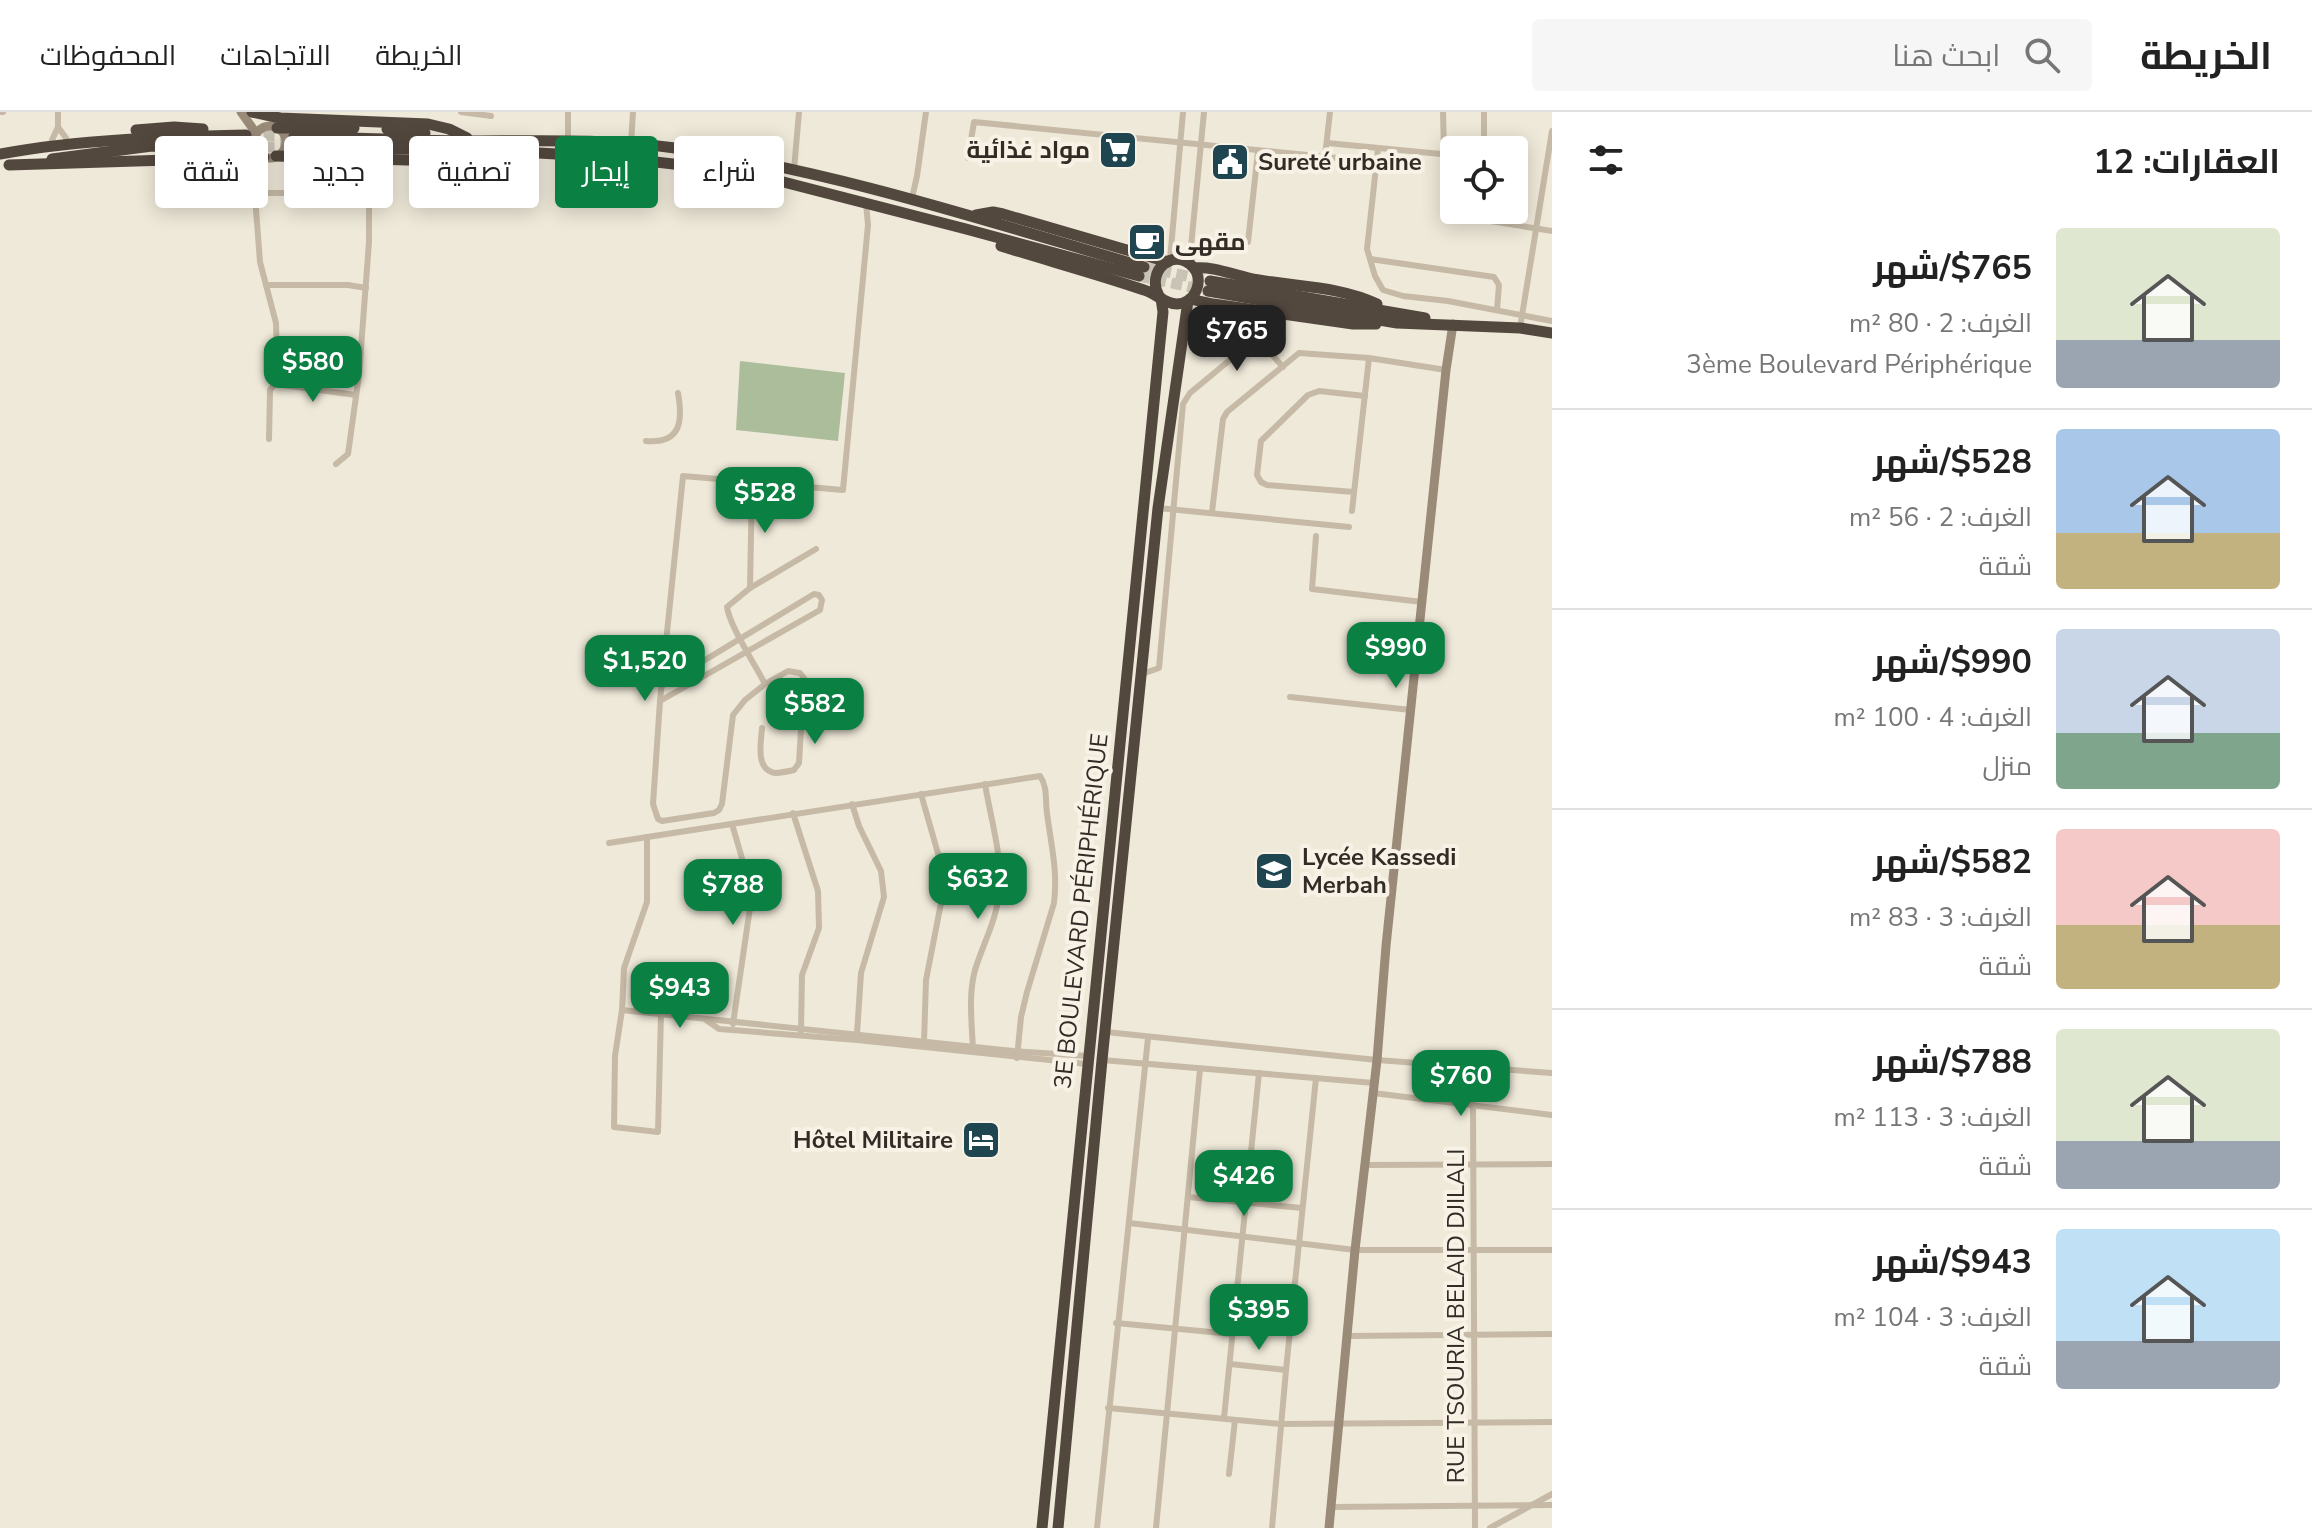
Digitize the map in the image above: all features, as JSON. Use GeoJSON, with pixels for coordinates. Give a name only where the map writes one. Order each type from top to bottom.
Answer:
{"type":"FeatureCollection","features":[{"type":"Feature","properties":{"kind":"highway"},"geometry":{"type":"LineString","coordinates":[[247,114],[449,136]]}},
{"type":"Feature","properties":{"kind":"highway"},"geometry":{"type":"LineString","coordinates":[[279,119],[398,117],[440,126],[457,136]]}},
{"type":"Feature","properties":{"kind":"highway"},"geometry":{"type":"LineString","coordinates":[[0,154],[52,140],[174,127],[223,136]]}},
{"type":"Feature","properties":{"kind":"highway"},"geometry":{"type":"LineString","coordinates":[[18,150],[155,138]]}},
{"type":"Feature","properties":{"kind":"highway"},"geometry":{"type":"LineString","coordinates":[[409,141],[294,141],[409,148]]}},
{"type":"Feature","properties":{"kind":"highway"},"geometry":{"type":"LineString","coordinates":[[658,147],[713,154],[794,170],[912,198],[1141,277],[1160,297],[1172,304],[1189,300],[1353,324],[1453,324],[1552,333]]}},
{"type":"Feature","properties":{"kind":"highway"},"geometry":{"type":"LineString","coordinates":[[4,166],[155,152]]}},
{"type":"Feature","properties":{"kind":"highway"},"geometry":{"type":"LineString","coordinates":[[539,155],[649,161],[764,177],[966,229],[993,244],[1141,277],[1163,312]]}},
{"type":"Feature","properties":{"kind":"highway"},"geometry":{"type":"LineString","coordinates":[[970,216],[993,212],[1003,214],[1169,261],[1180,260],[1193,268],[1204,267],[1250,278],[1356,295],[1391,311]]}},
{"type":"Feature","properties":{"kind":"highway"},"geometry":{"type":"LineString","coordinates":[[1160,297],[1155,287],[1155,276],[1160,267],[1169,261]]}},
{"type":"Feature","properties":{"kind":"highway"},"geometry":{"type":"LineString","coordinates":[[1061,1528],[1060,1507],[1095,1133],[1158,508],[1184,326],[1189,300],[1198,284],[1193,268]]}},
{"type":"Feature","properties":{"kind":"highway"},"geometry":{"type":"LineString","coordinates":[[1397,323],[1209,286],[1391,311],[1453,324]]}},
{"type":"Feature","properties":{"kind":"highway","name":"3E BOULEVARD PÉRIPHÉRIQUE"},"geometry":{"type":"LineString","coordinates":[[1042,1528],[1163,312],[1160,297]]}},
{"type":"Feature","properties":{"kind":"highway"},"geometry":{"type":"LineString","coordinates":[[1184,326],[1196,312],[1213,304]]}},
{"type":"Feature","properties":{"kind":"highway"},"geometry":{"type":"LineString","coordinates":[[1091,1031],[1105,1032]]}},
{"type":"Feature","properties":{"kind":"highway"},"geometry":{"type":"LineString","coordinates":[[1088,1060],[1102,1060]]}},
{"type":"Feature","properties":{"kind":"highway"},"geometry":{"type":"LineString","coordinates":[[1081,1132],[1095,1133]]}},
{"type":"Feature","properties":{"kind":"highway"},"geometry":{"type":"LineString","coordinates":[[1032,1528],[1045,1504]]}},
{"type":"Feature","properties":{"kind":"street"},"geometry":{"type":"LineString","coordinates":[[52,140],[58,127],[58,112]]}},
{"type":"Feature","properties":{"kind":"street"},"geometry":{"type":"LineString","coordinates":[[461,112],[491,116]]}},
{"type":"Feature","properties":{"kind":"street"},"geometry":{"type":"LineString","coordinates":[[568,112],[568,136]]}},
{"type":"Feature","properties":{"kind":"street"},"geometry":{"type":"LineString","coordinates":[[632,136],[633,112]]}},
{"type":"Feature","properties":{"kind":"street"},"geometry":{"type":"LineString","coordinates":[[794,170],[799,112]]}},
{"type":"Feature","properties":{"kind":"street"},"geometry":{"type":"LineString","coordinates":[[912,198],[926,112]]}},
{"type":"Feature","properties":{"kind":"street"},"geometry":{"type":"LineString","coordinates":[[998,123],[999,112]]}},
{"type":"Feature","properties":{"kind":"street"},"geometry":{"type":"LineString","coordinates":[[1169,261],[1183,112]]}},
{"type":"Feature","properties":{"kind":"street"},"geometry":{"type":"LineString","coordinates":[[1193,268],[1191,247],[1204,112]]}},
{"type":"Feature","properties":{"kind":"street"},"geometry":{"type":"LineString","coordinates":[[1325,156],[1330,112]]}},
{"type":"Feature","properties":{"kind":"street"},"geometry":{"type":"LineString","coordinates":[[1327,143],[1441,154],[1444,150],[1443,112]]}},
{"type":"Feature","properties":{"kind":"street"},"geometry":{"type":"LineString","coordinates":[[1484,112],[1484,136]]}},
{"type":"Feature","properties":{"kind":"street"},"geometry":{"type":"LineString","coordinates":[[247,114],[253,136]]}},
{"type":"Feature","properties":{"kind":"street"},"geometry":{"type":"LineString","coordinates":[[247,114],[253,136]]}},
{"type":"Feature","properties":{"kind":"street"},"geometry":{"type":"LineString","coordinates":[[261,136],[279,119],[286,142],[283,151],[268,146]]}},
{"type":"Feature","properties":{"kind":"street"},"geometry":{"type":"LineString","coordinates":[[968,158],[974,122],[1377,162]]}},
{"type":"Feature","properties":{"kind":"street"},"geometry":{"type":"LineString","coordinates":[[58,127],[66,138]]}},
{"type":"Feature","properties":{"kind":"street"},"geometry":{"type":"LineString","coordinates":[[1520,328],[1552,131]]}},
{"type":"Feature","properties":{"kind":"street"},"geometry":{"type":"LineString","coordinates":[[1378,149],[1367,249],[1383,290],[1552,321]]}},
{"type":"Feature","properties":{"kind":"street"},"geometry":{"type":"LineString","coordinates":[[1248,242],[1258,151]]}},
{"type":"Feature","properties":{"kind":"street"},"geometry":{"type":"LineString","coordinates":[[762,728],[761,760],[765,768],[774,773],[794,770],[799,763],[804,678],[800,673],[788,671],[765,684],[745,700],[733,715],[719,810],[662,821],[658,819],[653,804],[660,701],[683,476],[843,490],[868,225],[866,203]]}},
{"type":"Feature","properties":{"kind":"street"},"geometry":{"type":"LineString","coordinates":[[255,208],[260,262],[276,323],[277,362],[275,384],[270,390],[269,439]]}},
{"type":"Feature","properties":{"kind":"street"},"geometry":{"type":"LineString","coordinates":[[336,464],[348,454],[359,375],[369,208]]}},
{"type":"Feature","properties":{"kind":"street"},"geometry":{"type":"LineString","coordinates":[[1512,224],[1552,231]]}},
{"type":"Feature","properties":{"kind":"street"},"geometry":{"type":"LineString","coordinates":[[1370,259],[1494,277],[1499,285],[1497,310]]}},
{"type":"Feature","properties":{"kind":"street"},"geometry":{"type":"LineString","coordinates":[[266,285],[348,285],[366,288]]}},
{"type":"Feature","properties":{"kind":"street"},"geometry":{"type":"LineString","coordinates":[[1329,1528],[1355,1250],[1453,324]]}},
{"type":"Feature","properties":{"kind":"street"},"geometry":{"type":"LineString","coordinates":[[1142,674],[1159,668],[1183,404],[1190,393],[1254,340],[1260,341],[1283,367]]}},
{"type":"Feature","properties":{"kind":"street"},"geometry":{"type":"LineString","coordinates":[[1212,512],[1223,419],[1227,412],[1299,353],[1369,358],[1446,370]]}},
{"type":"Feature","properties":{"kind":"street"},"geometry":{"type":"LineString","coordinates":[[1352,511],[1369,358]]}},
{"type":"Feature","properties":{"kind":"street"},"geometry":{"type":"LineString","coordinates":[[275,384],[356,395]]}},
{"type":"Feature","properties":{"kind":"street"},"geometry":{"type":"LineString","coordinates":[[1354,492],[1267,485],[1257,475],[1261,441],[1308,395],[1319,391],[1365,396]]}},
{"type":"Feature","properties":{"kind":"street"},"geometry":{"type":"LineString","coordinates":[[646,441],[665,440],[677,431],[680,417],[678,393]]}},
{"type":"Feature","properties":{"kind":"street"},"geometry":{"type":"LineString","coordinates":[[750,588],[752,482]]}},
{"type":"Feature","properties":{"kind":"street"},"geometry":{"type":"LineString","coordinates":[[1158,508],[1349,527]]}},
{"type":"Feature","properties":{"kind":"street"},"geometry":{"type":"LineString","coordinates":[[1316,536],[1312,589],[1422,602]]}},
{"type":"Feature","properties":{"kind":"street"},"geometry":{"type":"LineString","coordinates":[[765,684],[727,607],[750,588],[816,549]]}},
{"type":"Feature","properties":{"kind":"street"},"geometry":{"type":"LineString","coordinates":[[660,701],[820,610],[822,600],[814,594],[662,686]]}},
{"type":"Feature","properties":{"kind":"street"},"geometry":{"type":"LineString","coordinates":[[1290,697],[1411,710]]}},
{"type":"Feature","properties":{"kind":"street"},"geometry":{"type":"LineString","coordinates":[[609,843],[1040,776],[1044,782],[1046,812],[1056,862],[1056,884],[1054,903],[1021,1017],[1018,1054]]}},
{"type":"Feature","properties":{"kind":"street"},"geometry":{"type":"LineString","coordinates":[[973,1050],[972,985],[997,911],[1001,873],[985,784]]}},
{"type":"Feature","properties":{"kind":"street"},"geometry":{"type":"LineString","coordinates":[[921,794],[938,853],[942,881],[942,898],[926,980],[924,1044]]}},
{"type":"Feature","properties":{"kind":"street"},"geometry":{"type":"LineString","coordinates":[[852,804],[881,871],[884,897],[861,973],[857,1037]]}},
{"type":"Feature","properties":{"kind":"street"},"geometry":{"type":"LineString","coordinates":[[793,813],[818,891],[819,928],[802,975],[801,1031]]}},
{"type":"Feature","properties":{"kind":"street"},"geometry":{"type":"LineString","coordinates":[[732,824],[751,901],[733,1030]]}},
{"type":"Feature","properties":{"kind":"street"},"geometry":{"type":"LineString","coordinates":[[647,837],[647,902],[624,968],[615,1056],[614,1127],[658,1132],[661,1013]]}},
{"type":"Feature","properties":{"kind":"street"},"geometry":{"type":"LineString","coordinates":[[622,1010],[1088,1060]]}},
{"type":"Feature","properties":{"kind":"street"},"geometry":{"type":"LineString","coordinates":[[703,1017],[719,1029],[801,1031]]}},
{"type":"Feature","properties":{"kind":"street"},"geometry":{"type":"LineString","coordinates":[[1105,1032],[1377,1060],[1552,1073]]}},
{"type":"Feature","properties":{"kind":"street"},"geometry":{"type":"LineString","coordinates":[[1097,1528],[1148,1038]]}},
{"type":"Feature","properties":{"kind":"street"},"geometry":{"type":"LineString","coordinates":[[1102,1060],[1316,1078],[1552,1115]]}},
{"type":"Feature","properties":{"kind":"street"},"geometry":{"type":"LineString","coordinates":[[1156,1528],[1200,1069]]}},
{"type":"Feature","properties":{"kind":"street"},"geometry":{"type":"LineString","coordinates":[[1224,1418],[1259,1073]]}},
{"type":"Feature","properties":{"kind":"street"},"geometry":{"type":"LineString","coordinates":[[1272,1528],[1316,1078]]}},
{"type":"Feature","properties":{"kind":"street","name":"RUE TSOURIA BELAID DJILALI"},"geometry":{"type":"LineString","coordinates":[[1473,1105],[1475,1528]]}},
{"type":"Feature","properties":{"kind":"street"},"geometry":{"type":"LineString","coordinates":[[1365,1165],[1552,1164]]}},
{"type":"Feature","properties":{"kind":"street"},"geometry":{"type":"LineString","coordinates":[[1188,1197],[1302,1208]]}},
{"type":"Feature","properties":{"kind":"street"},"geometry":{"type":"LineString","coordinates":[[1129,1223],[1355,1250],[1552,1250]]}},
{"type":"Feature","properties":{"kind":"street"},"geometry":{"type":"LineString","coordinates":[[1116,1323],[1232,1334]]}},
{"type":"Feature","properties":{"kind":"street"},"geometry":{"type":"LineString","coordinates":[[1349,1336],[1552,1334]]}},
{"type":"Feature","properties":{"kind":"street"},"geometry":{"type":"LineString","coordinates":[[1230,1364],[1286,1370]]}},
{"type":"Feature","properties":{"kind":"street"},"geometry":{"type":"LineString","coordinates":[[1108,1408],[1281,1424],[1552,1422]]}},
{"type":"Feature","properties":{"kind":"street"},"geometry":{"type":"LineString","coordinates":[[1229,1474],[1235,1420]]}},
{"type":"Feature","properties":{"kind":"street"},"geometry":{"type":"LineString","coordinates":[[1490,1528],[1552,1494]]}},
{"type":"Feature","properties":{"kind":"street"},"geometry":{"type":"LineString","coordinates":[[1333,1507],[1552,1505]]}},
{"type":"Feature","properties":{"kind":"green space"},"geometry":{"type":"Polygon","coordinates":[[[740,361],[845,373],[838,441],[736,430],[740,361]]]}},
{"type":"Feature","properties":{"kind":"tunnel"},"geometry":{"type":"LineString","coordinates":[[247,135],[294,136]]}},
{"type":"Feature","properties":{"kind":"tunnel"},"geometry":{"type":"LineString","coordinates":[[268,147],[284,147]]}},
{"type":"Feature","properties":{"kind":"tunnel"},"geometry":{"type":"LineString","coordinates":[[1144,267],[1206,280]]}},
{"type":"Feature","properties":{"kind":"tunnel"},"geometry":{"type":"LineString","coordinates":[[1139,276],[1205,290]]}},
{"type":"Feature","properties":{"kind":"place","name":"مواد غذائية"},"geometry":{"type":"Point","coordinates":[1118,150]}},
{"type":"Feature","properties":{"kind":"place","name":"Sureté urbaine"},"geometry":{"type":"Point","coordinates":[1230,162]}},
{"type":"Feature","properties":{"kind":"place","name":"مقهى"},"geometry":{"type":"Point","coordinates":[1147,242]}},
{"type":"Feature","properties":{"kind":"place","name":"Lycée Kassedi Merbah"},"geometry":{"type":"Point","coordinates":[1274,871]}},
{"type":"Feature","properties":{"kind":"place","name":"Hôtel Militaire"},"geometry":{"type":"Point","coordinates":[981,1140]}}]}
